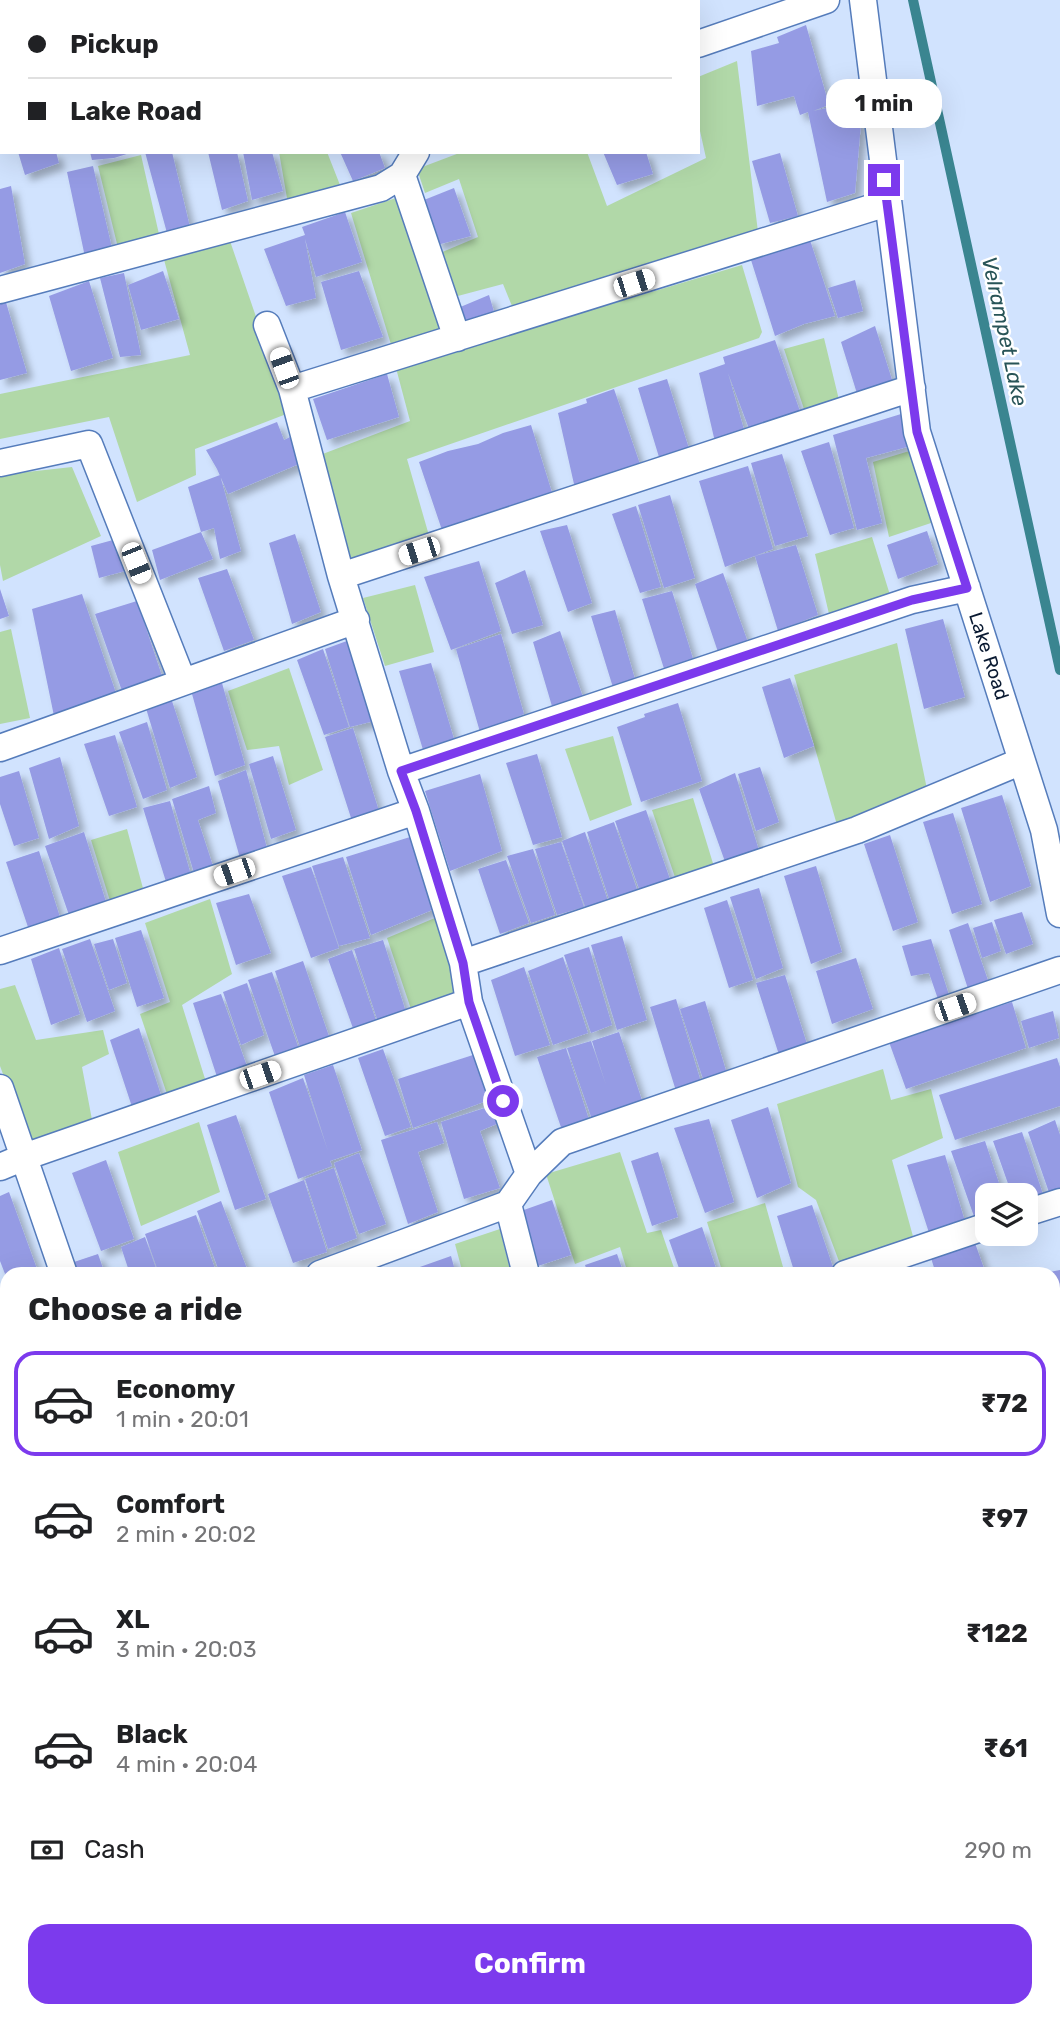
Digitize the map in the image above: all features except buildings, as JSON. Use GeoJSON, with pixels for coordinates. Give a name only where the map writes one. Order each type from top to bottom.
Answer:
{"type":"FeatureCollection","features":[{"type":"Feature","properties":{"kind":"street"},"geometry":{"type":"LineString","coordinates":[[700,43],[826,0]]}},
{"type":"Feature","properties":{"kind":"street","name":"Lake Road"},"geometry":{"type":"LineString","coordinates":[[863,0],[917,432],[1044,830],[1060,914]]}},
{"type":"Feature","properties":{"kind":"street"},"geometry":{"type":"LineString","coordinates":[[0,290],[381,188],[409,163],[457,338]]}},
{"type":"Feature","properties":{"kind":"street"},"geometry":{"type":"LineString","coordinates":[[292,390],[887,203]]}},
{"type":"Feature","properties":{"kind":"street"},"geometry":{"type":"LineString","coordinates":[[267,325],[292,390],[341,576],[463,963],[469,1002],[528,1174]]}},
{"type":"Feature","properties":{"kind":"street"},"geometry":{"type":"LineString","coordinates":[[341,576],[912,388]]}},
{"type":"Feature","properties":{"kind":"street"},"geometry":{"type":"LineString","coordinates":[[0,463],[89,444],[183,682]]}},
{"type":"Feature","properties":{"kind":"street"},"geometry":{"type":"LineString","coordinates":[[401,771],[912,600],[967,588]]}},
{"type":"Feature","properties":{"kind":"street"},"geometry":{"type":"LineString","coordinates":[[0,748],[356,620]]}},
{"type":"Feature","properties":{"kind":"street"},"geometry":{"type":"LineString","coordinates":[[463,963],[856,830],[1022,761]]}},
{"type":"Feature","properties":{"kind":"street"},"geometry":{"type":"LineString","coordinates":[[0,951],[416,811]]}},
{"type":"Feature","properties":{"kind":"street"},"geometry":{"type":"LineString","coordinates":[[339,1267],[508,1204],[528,1174],[562,1142],[1060,971]]}},
{"type":"Feature","properties":{"kind":"street"},"geometry":{"type":"LineString","coordinates":[[0,1167],[469,1002]]}},
{"type":"Feature","properties":{"kind":"street"},"geometry":{"type":"LineString","coordinates":[[0,1088],[62,1267]]}},
{"type":"Feature","properties":{"kind":"street"},"geometry":{"type":"LineString","coordinates":[[1038,1209],[1060,1202]]}},
{"type":"Feature","properties":{"kind":"street"},"geometry":{"type":"LineString","coordinates":[[508,1204],[524,1267]]}},
{"type":"Feature","properties":{"kind":"street"},"geometry":{"type":"LineString","coordinates":[[866,1267],[975,1230]]}},
{"type":"Feature","properties":{"kind":"green space"},"geometry":{"type":"Polygon","coordinates":[[[737,61],[758,232],[514,311],[503,284],[454,297],[440,253],[478,237],[459,179],[425,193],[417,169],[457,154],[588,154],[607,206],[706,158],[700,131],[700,76],[737,61]]]}},
{"type":"Feature","properties":{"kind":"green space"},"geometry":{"type":"Polygon","coordinates":[[[279,154],[328,154],[340,185],[288,204],[279,154]]]}},
{"type":"Feature","properties":{"kind":"green space"},"geometry":{"type":"Polygon","coordinates":[[[141,155],[161,243],[119,252],[98,166],[141,155]]]}},
{"type":"Feature","properties":{"kind":"green space"},"geometry":{"type":"Polygon","coordinates":[[[402,196],[448,332],[393,351],[351,213],[402,196]]]}},
{"type":"Feature","properties":{"kind":"green space"},"geometry":{"type":"Polygon","coordinates":[[[230,241],[289,413],[195,449],[196,475],[137,502],[109,417],[0,439],[0,394],[190,355],[163,256],[230,241]]]}},
{"type":"Feature","properties":{"kind":"green space"},"geometry":{"type":"Polygon","coordinates":[[[742,265],[762,332],[759,338],[407,459],[430,539],[347,565],[320,455],[410,421],[396,368],[742,265]]]}},
{"type":"Feature","properties":{"kind":"green space"},"geometry":{"type":"Polygon","coordinates":[[[824,338],[840,404],[806,415],[784,349],[824,338]]]}},
{"type":"Feature","properties":{"kind":"green space"},"geometry":{"type":"Polygon","coordinates":[[[916,449],[937,521],[889,537],[873,462],[916,449]]]}},
{"type":"Feature","properties":{"kind":"green space"},"geometry":{"type":"Polygon","coordinates":[[[72,467],[101,536],[3,581],[0,565],[0,475],[72,467]]]}},
{"type":"Feature","properties":{"kind":"green space"},"geometry":{"type":"Polygon","coordinates":[[[872,537],[890,595],[829,614],[815,554],[872,537]]]}},
{"type":"Feature","properties":{"kind":"green space"},"geometry":{"type":"Polygon","coordinates":[[[415,585],[434,652],[385,666],[363,598],[415,585]]]}},
{"type":"Feature","properties":{"kind":"green space"},"geometry":{"type":"Polygon","coordinates":[[[11,629],[30,718],[0,724],[0,632],[11,629]]]}},
{"type":"Feature","properties":{"kind":"green space"},"geometry":{"type":"Polygon","coordinates":[[[897,643],[928,794],[837,825],[794,675],[897,643]]]}},
{"type":"Feature","properties":{"kind":"green space"},"geometry":{"type":"Polygon","coordinates":[[[289,668],[323,770],[289,785],[279,746],[247,750],[228,691],[289,668]]]}},
{"type":"Feature","properties":{"kind":"green space"},"geometry":{"type":"Polygon","coordinates":[[[613,736],[632,805],[590,821],[565,749],[613,736]]]}},
{"type":"Feature","properties":{"kind":"green space"},"geometry":{"type":"Polygon","coordinates":[[[693,798],[715,870],[677,883],[652,810],[693,798]]]}},
{"type":"Feature","properties":{"kind":"green space"},"geometry":{"type":"Polygon","coordinates":[[[127,829],[144,892],[111,904],[91,840],[127,829]]]}},
{"type":"Feature","properties":{"kind":"green space"},"geometry":{"type":"Polygon","coordinates":[[[210,899],[232,974],[182,1005],[206,1082],[168,1097],[140,1014],[170,1002],[145,923],[210,899]]]}},
{"type":"Feature","properties":{"kind":"green space"},"geometry":{"type":"Polygon","coordinates":[[[442,915],[463,998],[412,1012],[387,938],[442,915]]]}},
{"type":"Feature","properties":{"kind":"green space"},"geometry":{"type":"Polygon","coordinates":[[[15,985],[36,1040],[103,1030],[109,1054],[82,1067],[93,1125],[29,1144],[0,1066],[0,989],[15,985]]]}},
{"type":"Feature","properties":{"kind":"green space"},"geometry":{"type":"Polygon","coordinates":[[[883,1069],[891,1100],[931,1089],[943,1138],[892,1160],[914,1240],[840,1264],[816,1200],[798,1187],[777,1104],[883,1069]]]}},
{"type":"Feature","properties":{"kind":"green space"},"geometry":{"type":"Polygon","coordinates":[[[199,1122],[220,1192],[141,1226],[118,1152],[199,1122]]]}},
{"type":"Feature","properties":{"kind":"green space"},"geometry":{"type":"Polygon","coordinates":[[[620,1152],[647,1233],[661,1230],[674,1267],[626,1267],[620,1247],[575,1264],[546,1174],[620,1152]]]}},
{"type":"Feature","properties":{"kind":"green space"},"geometry":{"type":"Polygon","coordinates":[[[765,1203],[783,1267],[721,1267],[707,1222],[765,1203]]]}},
{"type":"Feature","properties":{"kind":"green space"},"geometry":{"type":"Polygon","coordinates":[[[500,1229],[509,1267],[461,1267],[455,1244],[500,1229]]]}},
{"type":"Feature","properties":{"kind":"waterway","name":"Velrampet Lake"},"geometry":{"type":"LineString","coordinates":[[913,0],[1060,670]]}},
{"type":"Feature","properties":{"kind":"route"},"geometry":{"type":"LineString","coordinates":[[503,1101],[469,1002],[463,963],[401,771],[912,600],[967,588],[917,432],[884,180]]}}]}
